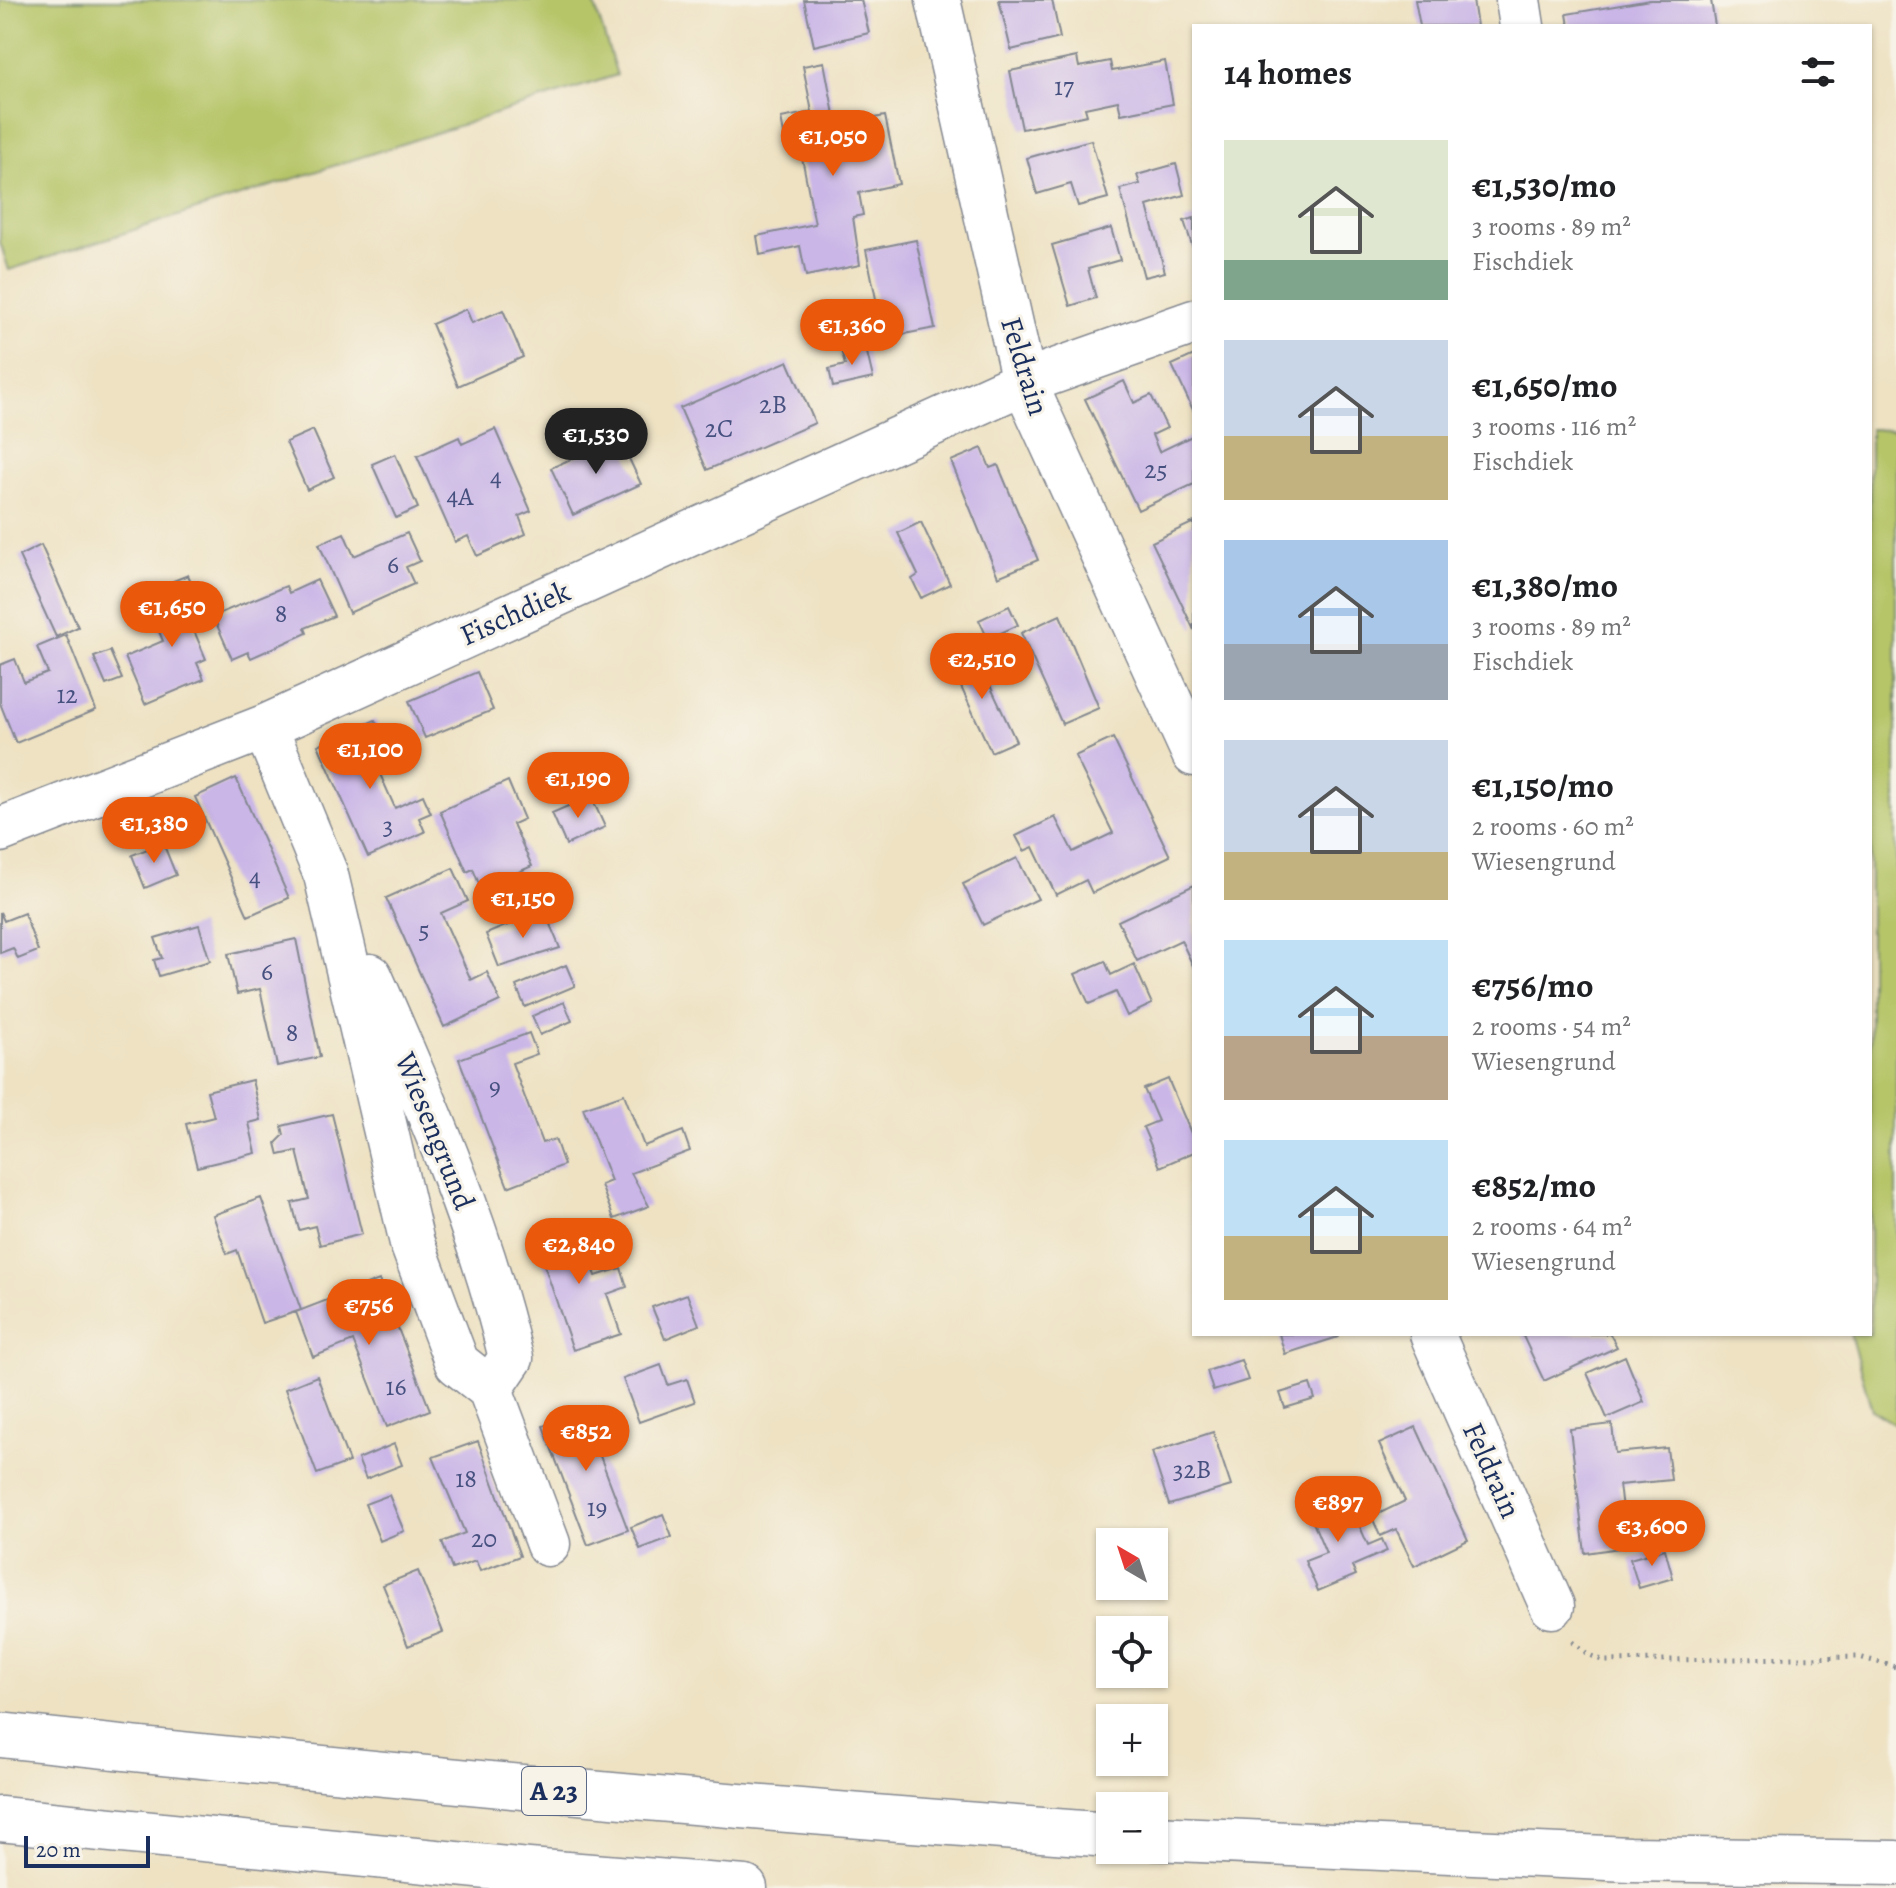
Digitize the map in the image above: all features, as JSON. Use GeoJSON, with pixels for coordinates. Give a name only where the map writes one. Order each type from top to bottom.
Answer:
{"type":"FeatureCollection","features":[{"type":"Feature","properties":{"kind":"main road","name":"Feldrain"},"geometry":{"type":"LineString","coordinates":[[938,0],[1024,382],[1192,750]]}},
{"type":"Feature","properties":{"kind":"main road"},"geometry":{"type":"LineString","coordinates":[[1518,0],[1522,24]]}},
{"type":"Feature","properties":{"kind":"main road","name":"Fischdiek"},"geometry":{"type":"LineString","coordinates":[[0,830],[265,727],[1024,382],[1192,323]]}},
{"type":"Feature","properties":{"kind":"main road","name":"Wiesengrund"},"geometry":{"type":"LineString","coordinates":[[265,727],[439,1132],[494,1283],[511,1358],[490,1389],[457,1363],[412,1243],[326,875]]}},
{"type":"Feature","properties":{"kind":"main road","name":"Feldrain"},"geometry":{"type":"LineString","coordinates":[[1433,1336],[1552,1606]]}},
{"type":"Feature","properties":{"kind":"main road"},"geometry":{"type":"LineString","coordinates":[[490,1389],[548,1544]]}},
{"type":"Feature","properties":{"kind":"main road","name":"A 23"},"geometry":{"type":"LineString","coordinates":[[0,1735],[302,1768],[713,1806],[1096,1834]]}},
{"type":"Feature","properties":{"kind":"main road"},"geometry":{"type":"LineString","coordinates":[[0,1819],[467,1865],[745,1888]]}},
{"type":"Feature","properties":{"kind":"main road"},"geometry":{"type":"LineString","coordinates":[[1168,1839],[1630,1859],[1896,1863]]}},
{"type":"Feature","properties":{"kind":"path"},"geometry":{"type":"LineString","coordinates":[[1552,1606],[1573,1643],[1604,1661],[1859,1657],[1896,1667]]}},
{"type":"Feature","properties":{"kind":"green space"},"geometry":{"type":"Polygon","coordinates":[[[0,0],[593,0],[617,75],[9,270],[0,242],[0,0]]]}},
{"type":"Feature","properties":{"kind":"green space"},"geometry":{"type":"Polygon","coordinates":[[[1872,429],[1896,430],[1896,1425],[1872,1410],[1851,1336],[1872,1336],[1872,429]]]}},
{"type":"Feature","properties":{"kind":"building"},"geometry":{"type":"Polygon","coordinates":[[[804,0],[861,0],[869,33],[814,46],[804,0]]]}},
{"type":"Feature","properties":{"kind":"building"},"geometry":{"type":"Polygon","coordinates":[[[999,0],[1052,0],[1060,38],[1011,50],[999,0]]]}},
{"type":"Feature","properties":{"kind":"building"},"geometry":{"type":"Polygon","coordinates":[[[1415,0],[1473,0],[1477,24],[1420,24],[1415,0]]]}},
{"type":"Feature","properties":{"kind":"building"},"geometry":{"type":"Polygon","coordinates":[[[1650,0],[1711,0],[1715,24],[1569,24],[1567,14],[1650,0]]]}},
{"type":"Feature","properties":{"kind":"building"},"geometry":{"type":"Polygon","coordinates":[[[1077,57],[1079,67],[1110,61],[1112,71],[1165,61],[1173,104],[1121,114],[1118,101],[1085,108],[1087,115],[1022,129],[1010,71],[1077,57]]]}},
{"type":"Feature","properties":{"kind":"building"},"geometry":{"type":"Polygon","coordinates":[[[824,62],[836,125],[885,116],[899,184],[859,193],[863,215],[853,217],[860,265],[806,276],[800,246],[760,255],[757,236],[815,224],[798,137],[785,140],[781,118],[812,112],[803,66],[824,62]]]}},
{"type":"Feature","properties":{"kind":"building"},"geometry":{"type":"Polygon","coordinates":[[[1091,140],[1108,198],[1078,206],[1071,184],[1037,194],[1027,158],[1091,140]]]}},
{"type":"Feature","properties":{"kind":"building"},"geometry":{"type":"Polygon","coordinates":[[[1176,164],[1184,195],[1147,206],[1165,272],[1144,277],[1120,189],[1140,184],[1137,175],[1176,164]]]}},
{"type":"Feature","properties":{"kind":"building"},"geometry":{"type":"Polygon","coordinates":[[[1192,219],[1192,245],[1184,221],[1192,219]]]}},
{"type":"Feature","properties":{"kind":"building"},"geometry":{"type":"Polygon","coordinates":[[[1111,228],[1120,260],[1088,269],[1096,298],[1070,306],[1052,245],[1111,228]]]}},
{"type":"Feature","properties":{"kind":"building"},"geometry":{"type":"Polygon","coordinates":[[[916,240],[935,328],[884,338],[866,250],[916,240]]]}},
{"type":"Feature","properties":{"kind":"building"},"geometry":{"type":"Polygon","coordinates":[[[466,309],[472,323],[503,310],[523,357],[458,386],[432,324],[466,309]]]}},
{"type":"Feature","properties":{"kind":"building"},"geometry":{"type":"Polygon","coordinates":[[[865,344],[873,378],[833,387],[829,369],[845,365],[841,350],[865,344]]]}},
{"type":"Feature","properties":{"kind":"building"},"geometry":{"type":"Polygon","coordinates":[[[1192,356],[1192,408],[1172,365],[1192,356]]]}},
{"type":"Feature","properties":{"kind":"building"},"geometry":{"type":"Polygon","coordinates":[[[788,361],[815,423],[707,470],[680,408],[788,361]]]}},
{"type":"Feature","properties":{"kind":"building"},"geometry":{"type":"Polygon","coordinates":[[[1124,381],[1134,403],[1151,395],[1167,428],[1152,435],[1159,452],[1192,436],[1192,485],[1138,510],[1085,399],[1124,381]]]}},
{"type":"Feature","properties":{"kind":"building"},"geometry":{"type":"Polygon","coordinates":[[[495,429],[531,511],[519,516],[526,534],[477,556],[468,536],[455,542],[417,456],[459,437],[462,444],[495,429]]]}},
{"type":"Feature","properties":{"kind":"building"},"geometry":{"type":"Polygon","coordinates":[[[313,430],[334,477],[307,490],[286,442],[313,430]]]}},
{"type":"Feature","properties":{"kind":"building"},"geometry":{"type":"Polygon","coordinates":[[[619,437],[641,484],[573,515],[551,468],[619,437]]]}},
{"type":"Feature","properties":{"kind":"building"},"geometry":{"type":"Polygon","coordinates":[[[982,448],[990,468],[998,465],[1038,560],[998,577],[951,461],[982,448]]]}},
{"type":"Feature","properties":{"kind":"building"},"geometry":{"type":"Polygon","coordinates":[[[395,454],[418,508],[396,518],[372,464],[395,454]]]}},
{"type":"Feature","properties":{"kind":"building"},"geometry":{"type":"Polygon","coordinates":[[[921,522],[950,584],[921,598],[912,579],[918,575],[898,533],[921,522]]]}},
{"type":"Feature","properties":{"kind":"building"},"geometry":{"type":"Polygon","coordinates":[[[1192,523],[1192,626],[1152,542],[1192,523]]]}},
{"type":"Feature","properties":{"kind":"building"},"geometry":{"type":"Polygon","coordinates":[[[344,533],[354,556],[407,533],[420,561],[406,567],[414,584],[349,613],[319,544],[344,533]]]}},
{"type":"Feature","properties":{"kind":"building"},"geometry":{"type":"Polygon","coordinates":[[[41,545],[78,627],[56,637],[19,556],[41,545]]]}},
{"type":"Feature","properties":{"kind":"building"},"geometry":{"type":"Polygon","coordinates":[[[188,575],[208,619],[192,626],[206,659],[197,663],[204,679],[145,704],[125,657],[163,641],[153,617],[182,605],[173,581],[188,575]]]}},
{"type":"Feature","properties":{"kind":"building"},"geometry":{"type":"Polygon","coordinates":[[[317,580],[334,616],[305,628],[307,633],[251,658],[248,652],[232,659],[213,616],[286,586],[289,593],[317,580]]]}},
{"type":"Feature","properties":{"kind":"building"},"geometry":{"type":"Polygon","coordinates":[[[1009,606],[1018,625],[988,639],[979,620],[1009,606]]]}},
{"type":"Feature","properties":{"kind":"building"},"geometry":{"type":"Polygon","coordinates":[[[1060,615],[1099,708],[1062,724],[1021,633],[1060,615]]]}},
{"type":"Feature","properties":{"kind":"building"},"geometry":{"type":"Polygon","coordinates":[[[66,635],[96,710],[16,743],[0,703],[0,665],[15,659],[24,682],[48,673],[37,647],[66,635]]]}},
{"type":"Feature","properties":{"kind":"building"},"geometry":{"type":"Polygon","coordinates":[[[973,649],[1016,741],[991,752],[949,661],[973,649]]]}},
{"type":"Feature","properties":{"kind":"building"},"geometry":{"type":"Polygon","coordinates":[[[110,651],[122,679],[106,685],[94,657],[110,651]]]}},
{"type":"Feature","properties":{"kind":"building"},"geometry":{"type":"Polygon","coordinates":[[[477,672],[493,710],[425,738],[409,701],[477,672]]]}},
{"type":"Feature","properties":{"kind":"building"},"geometry":{"type":"Polygon","coordinates":[[[375,720],[388,749],[372,756],[395,808],[423,795],[431,813],[419,818],[425,832],[368,857],[318,745],[375,720]]]}},
{"type":"Feature","properties":{"kind":"building"},"geometry":{"type":"Polygon","coordinates":[[[1113,738],[1170,856],[1092,893],[1086,880],[1056,895],[1033,847],[1024,851],[1016,836],[1055,817],[1073,852],[1113,833],[1075,756],[1113,738]]]}},
{"type":"Feature","properties":{"kind":"building"},"geometry":{"type":"Polygon","coordinates":[[[236,778],[289,898],[248,916],[195,797],[236,778]]]}},
{"type":"Feature","properties":{"kind":"building"},"geometry":{"type":"Polygon","coordinates":[[[508,781],[524,819],[513,824],[532,866],[481,889],[473,869],[467,872],[440,811],[508,781]]]}},
{"type":"Feature","properties":{"kind":"building"},"geometry":{"type":"Polygon","coordinates":[[[591,796],[605,827],[566,845],[552,813],[591,796]]]}},
{"type":"Feature","properties":{"kind":"building"},"geometry":{"type":"Polygon","coordinates":[[[163,843],[176,875],[145,888],[132,855],[163,843]]]}},
{"type":"Feature","properties":{"kind":"building"},"geometry":{"type":"Polygon","coordinates":[[[1017,858],[1038,899],[983,925],[963,884],[1017,858]]]}},
{"type":"Feature","properties":{"kind":"building"},"geometry":{"type":"Polygon","coordinates":[[[453,868],[468,901],[441,913],[471,980],[487,972],[500,1001],[444,1027],[386,898],[453,868]]]}},
{"type":"Feature","properties":{"kind":"building"},"geometry":{"type":"Polygon","coordinates":[[[1192,886],[1192,964],[1181,940],[1137,961],[1118,921],[1192,886]]]}},
{"type":"Feature","properties":{"kind":"building"},"geometry":{"type":"Polygon","coordinates":[[[544,910],[560,948],[499,967],[486,934],[544,910]]]}},
{"type":"Feature","properties":{"kind":"building"},"geometry":{"type":"Polygon","coordinates":[[[0,912],[4,921],[24,913],[38,951],[18,959],[13,948],[0,953],[0,912]]]}},
{"type":"Feature","properties":{"kind":"building"},"geometry":{"type":"Polygon","coordinates":[[[199,925],[210,961],[159,976],[154,960],[162,958],[155,938],[199,925]]]}},
{"type":"Feature","properties":{"kind":"building"},"geometry":{"type":"Polygon","coordinates":[[[296,939],[320,1057],[277,1066],[260,989],[237,994],[228,954],[296,939]]]}},
{"type":"Feature","properties":{"kind":"building"},"geometry":{"type":"Polygon","coordinates":[[[1105,961],[1111,975],[1134,964],[1152,1004],[1127,1016],[1116,992],[1089,1004],[1075,974],[1105,961]]]}},
{"type":"Feature","properties":{"kind":"building"},"geometry":{"type":"Polygon","coordinates":[[[566,965],[575,986],[525,1007],[516,986],[566,965]]]}},
{"type":"Feature","properties":{"kind":"building"},"geometry":{"type":"Polygon","coordinates":[[[564,1002],[572,1021],[540,1035],[532,1016],[564,1002]]]}},
{"type":"Feature","properties":{"kind":"building"},"geometry":{"type":"Polygon","coordinates":[[[529,1033],[537,1054],[512,1063],[542,1143],[555,1139],[564,1165],[508,1187],[459,1059],[529,1033]]]}},
{"type":"Feature","properties":{"kind":"building"},"geometry":{"type":"Polygon","coordinates":[[[1168,1079],[1192,1135],[1192,1153],[1160,1167],[1143,1127],[1158,1121],[1144,1089],[1168,1079]]]}},
{"type":"Feature","properties":{"kind":"building"},"geometry":{"type":"Polygon","coordinates":[[[252,1080],[261,1120],[249,1123],[256,1153],[197,1167],[186,1124],[214,1117],[207,1091],[252,1080]]]}},
{"type":"Feature","properties":{"kind":"building"},"geometry":{"type":"Polygon","coordinates":[[[624,1094],[644,1146],[683,1131],[690,1151],[631,1173],[649,1206],[614,1219],[601,1185],[611,1181],[583,1108],[624,1094]]]}},
{"type":"Feature","properties":{"kind":"building"},"geometry":{"type":"Polygon","coordinates":[[[332,1114],[362,1234],[320,1245],[315,1226],[299,1230],[292,1203],[309,1199],[297,1151],[279,1155],[276,1143],[284,1135],[282,1126],[332,1114]]]}},
{"type":"Feature","properties":{"kind":"building"},"geometry":{"type":"Polygon","coordinates":[[[261,1198],[301,1310],[262,1323],[237,1250],[227,1254],[213,1215],[261,1198]]]}},
{"type":"Feature","properties":{"kind":"building"},"geometry":{"type":"Polygon","coordinates":[[[578,1221],[596,1276],[621,1268],[627,1287],[607,1294],[621,1334],[573,1350],[534,1235],[578,1221]]]}},
{"type":"Feature","properties":{"kind":"building"},"geometry":{"type":"Polygon","coordinates":[[[379,1280],[430,1410],[387,1427],[353,1341],[313,1357],[296,1312],[379,1280]]]}},
{"type":"Feature","properties":{"kind":"building"},"geometry":{"type":"Polygon","coordinates":[[[687,1294],[699,1325],[665,1339],[652,1307],[687,1294]]]}},
{"type":"Feature","properties":{"kind":"building"},"geometry":{"type":"Polygon","coordinates":[[[1280,1336],[1338,1337],[1285,1354],[1280,1336]]]}},
{"type":"Feature","properties":{"kind":"building"},"geometry":{"type":"Polygon","coordinates":[[[1523,1336],[1611,1336],[1617,1347],[1544,1381],[1523,1336]]]}},
{"type":"Feature","properties":{"kind":"building"},"geometry":{"type":"Polygon","coordinates":[[[1625,1356],[1644,1402],[1607,1418],[1587,1373],[1625,1356]]]}},
{"type":"Feature","properties":{"kind":"building"},"geometry":{"type":"Polygon","coordinates":[[[1241,1360],[1248,1380],[1213,1391],[1207,1371],[1241,1360]]]}},
{"type":"Feature","properties":{"kind":"building"},"geometry":{"type":"Polygon","coordinates":[[[661,1365],[668,1385],[687,1379],[695,1402],[639,1422],[623,1379],[661,1365]]]}},
{"type":"Feature","properties":{"kind":"building"},"geometry":{"type":"Polygon","coordinates":[[[317,1376],[349,1462],[317,1474],[285,1389],[317,1376]]]}},
{"type":"Feature","properties":{"kind":"building"},"geometry":{"type":"Polygon","coordinates":[[[1310,1384],[1315,1399],[1285,1408],[1280,1393],[1310,1384]]]}},
{"type":"Feature","properties":{"kind":"building"},"geometry":{"type":"Polygon","coordinates":[[[595,1406],[609,1443],[597,1448],[628,1530],[588,1545],[543,1426],[595,1406]]]}},
{"type":"Feature","properties":{"kind":"building"},"geometry":{"type":"Polygon","coordinates":[[[1612,1424],[1615,1453],[1667,1448],[1671,1480],[1619,1485],[1627,1547],[1585,1553],[1570,1429],[1612,1424]]]}},
{"type":"Feature","properties":{"kind":"building"},"geometry":{"type":"Polygon","coordinates":[[[1416,1427],[1468,1540],[1414,1566],[1396,1529],[1380,1536],[1372,1517],[1405,1501],[1379,1444],[1416,1427]]]}},
{"type":"Feature","properties":{"kind":"building"},"geometry":{"type":"Polygon","coordinates":[[[1213,1432],[1231,1486],[1169,1505],[1152,1452],[1213,1432]]]}},
{"type":"Feature","properties":{"kind":"building"},"geometry":{"type":"Polygon","coordinates":[[[478,1441],[520,1556],[480,1571],[476,1561],[452,1569],[442,1542],[465,1533],[433,1457],[478,1441]]]}},
{"type":"Feature","properties":{"kind":"building"},"geometry":{"type":"Polygon","coordinates":[[[394,1444],[402,1465],[366,1479],[358,1459],[394,1444]]]}},
{"type":"Feature","properties":{"kind":"building"},"geometry":{"type":"Polygon","coordinates":[[[389,1495],[404,1531],[380,1541],[365,1504],[389,1495]]]}},
{"type":"Feature","properties":{"kind":"building"},"geometry":{"type":"Polygon","coordinates":[[[1321,1496],[1329,1511],[1349,1502],[1368,1545],[1382,1539],[1387,1551],[1352,1566],[1356,1575],[1318,1591],[1305,1561],[1326,1553],[1305,1503],[1321,1496]]]}},
{"type":"Feature","properties":{"kind":"building"},"geometry":{"type":"Polygon","coordinates":[[[663,1514],[672,1537],[640,1549],[631,1527],[663,1514]]]}},
{"type":"Feature","properties":{"kind":"building"},"geometry":{"type":"Polygon","coordinates":[[[1665,1549],[1673,1578],[1639,1588],[1630,1559],[1665,1549]]]}},
{"type":"Feature","properties":{"kind":"building"},"geometry":{"type":"Polygon","coordinates":[[[418,1571],[443,1632],[408,1646],[383,1585],[418,1571]]]}}]}
